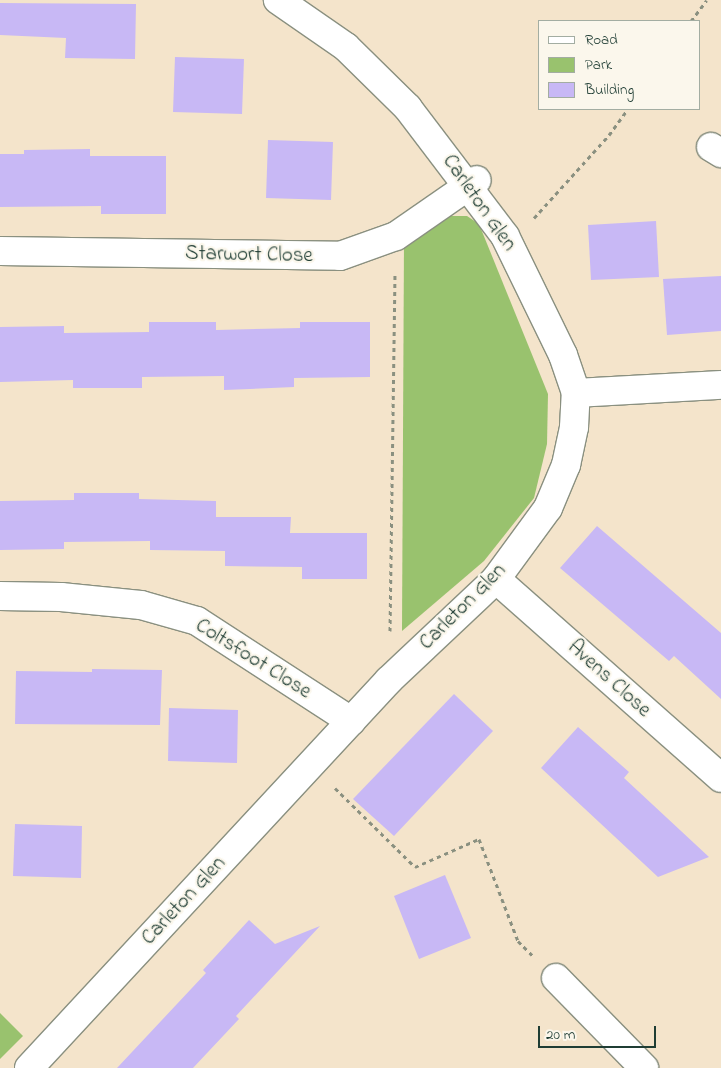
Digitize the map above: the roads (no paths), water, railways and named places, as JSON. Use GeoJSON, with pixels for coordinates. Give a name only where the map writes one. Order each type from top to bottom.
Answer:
{"type":"FeatureCollection","features":[{"type":"Feature","properties":{"kind":"street","name":"Carleton Glen"},"geometry":{"type":"LineString","coordinates":[[30,1068],[389,680],[496,579],[548,508],[566,465],[574,427],[576,393],[564,355],[506,236],[473,182],[408,108],[353,54],[278,0]]}},
{"type":"Feature","properties":{"kind":"street","name":"Starwort Close"},"geometry":{"type":"LineString","coordinates":[[0,252],[340,256],[396,236],[473,182]]}},
{"type":"Feature","properties":{"kind":"street"},"geometry":{"type":"LineString","coordinates":[[576,393],[721,385]]}},
{"type":"Feature","properties":{"kind":"street","name":"Avens Close"},"geometry":{"type":"LineString","coordinates":[[496,579],[721,778]]}},
{"type":"Feature","properties":{"kind":"street","name":"Coltsfoot Close"},"geometry":{"type":"LineString","coordinates":[[0,596],[61,597],[142,605],[196,621],[351,721]]}},
{"type":"Feature","properties":{"kind":"street"},"geometry":{"type":"LineString","coordinates":[[556,978],[644,1068]]}}]}
